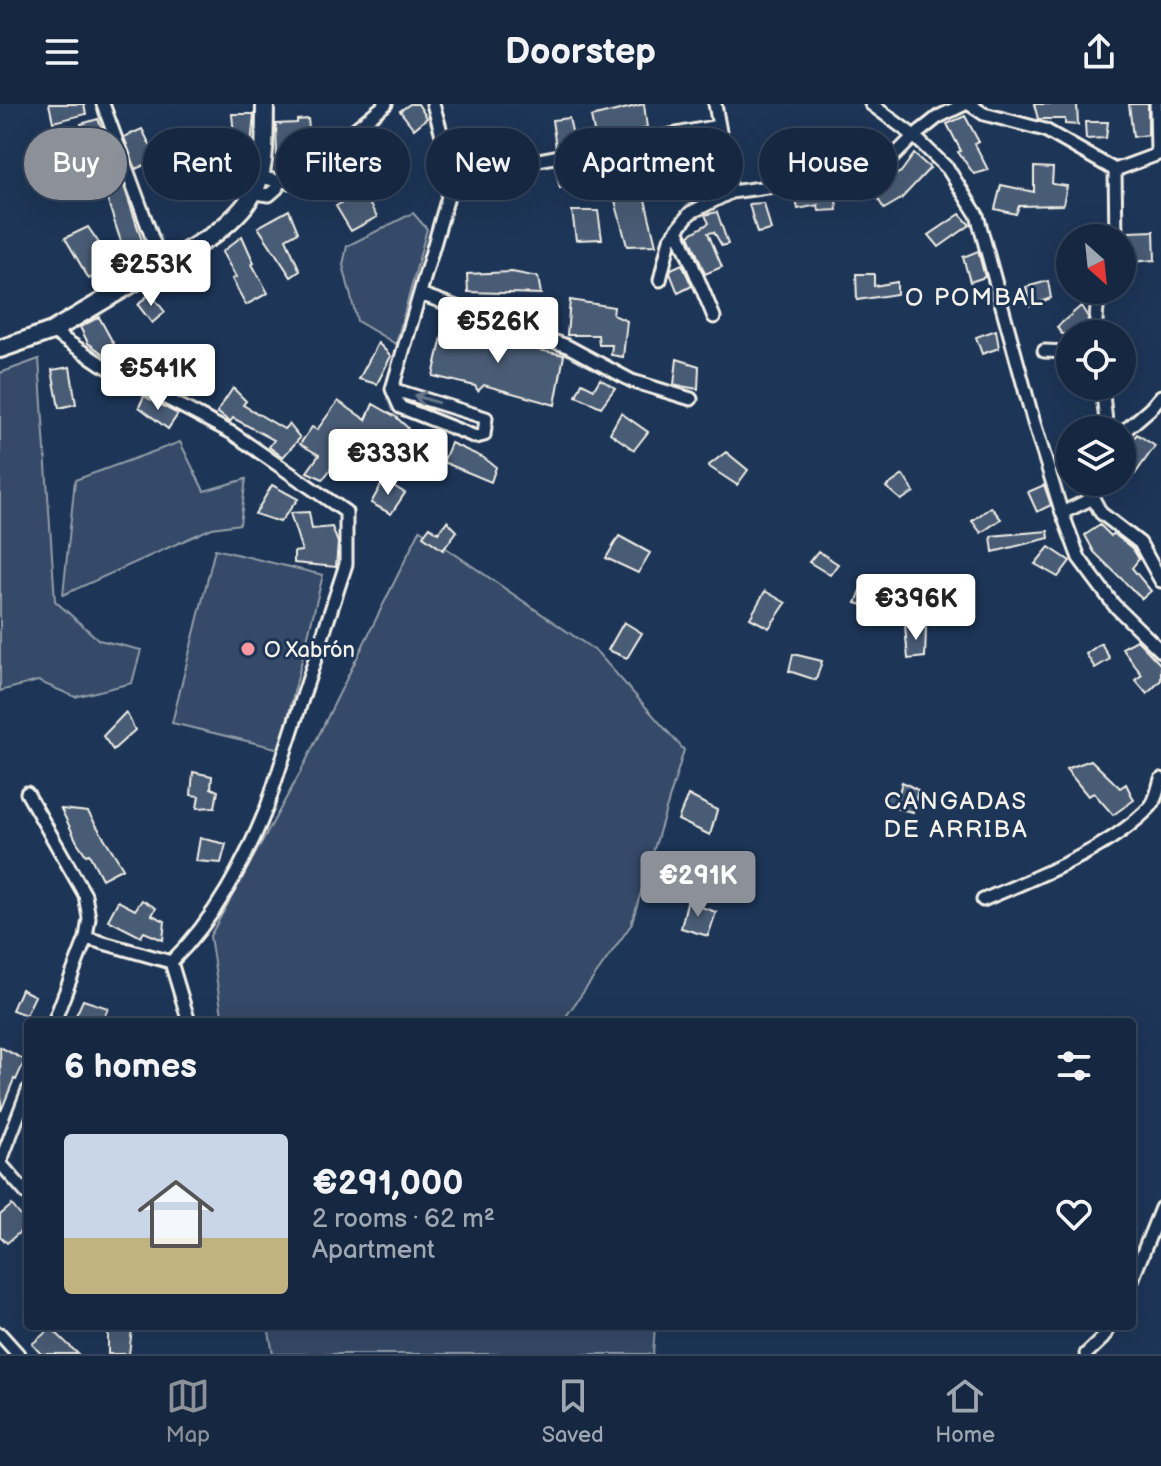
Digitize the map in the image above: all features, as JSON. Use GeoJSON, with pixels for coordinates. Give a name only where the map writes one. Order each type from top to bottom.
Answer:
{"type":"FeatureCollection","features":[{"type":"Feature","properties":{"kind":"main road"},"geometry":{"type":"LineString","coordinates":[[0,349],[52,331],[212,236],[234,219],[264,184],[265,104]]}},
{"type":"Feature","properties":{"kind":"street"},"geometry":{"type":"LineString","coordinates":[[103,104],[162,265]]}},
{"type":"Feature","properties":{"kind":"street"},"geometry":{"type":"LineString","coordinates":[[264,184],[289,182],[386,104]]}},
{"type":"Feature","properties":{"kind":"street"},"geometry":{"type":"LineString","coordinates":[[433,104],[440,128]]}},
{"type":"Feature","properties":{"kind":"street"},"geometry":{"type":"LineString","coordinates":[[539,160],[718,126],[715,104]]}},
{"type":"Feature","properties":{"kind":"street"},"geometry":{"type":"LineString","coordinates":[[871,104],[914,136],[948,169],[977,215],[1034,423],[1079,558],[1114,605],[1161,651]]}},
{"type":"Feature","properties":{"kind":"street"},"geometry":{"type":"LineString","coordinates":[[743,190],[864,174],[888,162],[938,117],[967,104],[984,114],[1045,130],[1115,170]]}},
{"type":"Feature","properties":{"kind":"street"},"geometry":{"type":"LineString","coordinates":[[1115,170],[1159,153],[1156,104]]}},
{"type":"Feature","properties":{"kind":"street"},"geometry":{"type":"LineString","coordinates":[[1115,170],[1116,224]]}},
{"type":"Feature","properties":{"kind":"street"},"geometry":{"type":"LineString","coordinates":[[392,389],[486,418],[484,435],[476,437],[400,407],[392,389],[447,200]]}},
{"type":"Feature","properties":{"kind":"street"},"geometry":{"type":"LineString","coordinates":[[660,280],[670,239],[690,213],[715,200]]}},
{"type":"Feature","properties":{"kind":"street"},"geometry":{"type":"LineString","coordinates":[[677,229],[714,317]]}},
{"type":"Feature","properties":{"kind":"street"},"geometry":{"type":"LineString","coordinates":[[420,294],[567,346],[632,381],[691,399]]}},
{"type":"Feature","properties":{"kind":"street"},"geometry":{"type":"LineString","coordinates":[[52,331],[101,364],[232,433],[346,512],[346,564],[267,807],[222,900],[193,941],[171,962]]}},
{"type":"Feature","properties":{"kind":"street"},"geometry":{"type":"LineString","coordinates":[[1044,351],[1056,351]]}},
{"type":"Feature","properties":{"kind":"street"},"geometry":{"type":"LineString","coordinates":[[1136,421],[1161,396]]}},
{"type":"Feature","properties":{"kind":"street"},"geometry":{"type":"LineString","coordinates":[[1062,513],[1093,498],[1101,513],[1140,543],[1161,581]]}},
{"type":"Feature","properties":{"kind":"street"},"geometry":{"type":"LineString","coordinates":[[983,900],[1065,865],[1121,831],[1152,805],[1161,779]]}},
{"type":"Feature","properties":{"kind":"street"},"geometry":{"type":"LineString","coordinates":[[27,793],[85,895],[89,918],[86,938],[56,1018]]}},
{"type":"Feature","properties":{"kind":"street"},"geometry":{"type":"LineString","coordinates":[[86,938],[171,962]]}},
{"type":"Feature","properties":{"kind":"street"},"geometry":{"type":"LineString","coordinates":[[171,962],[188,1018]]}},
{"type":"Feature","properties":{"kind":"street"},"geometry":{"type":"LineString","coordinates":[[24,1100],[0,1163],[24,1190]]}},
{"type":"Feature","properties":{"kind":"street"},"geometry":{"type":"LineString","coordinates":[[1136,1270],[1161,1208]]}},
{"type":"Feature","properties":{"kind":"street"},"geometry":{"type":"LineString","coordinates":[[1086,1354],[1108,1330]]}},
{"type":"Feature","properties":{"kind":"street"},"geometry":{"type":"LineString","coordinates":[[0,1334],[18,1354]]}},
{"type":"Feature","properties":{"kind":"shaded area"},"geometry":{"type":"Polygon","coordinates":[[[413,213],[427,229],[396,344],[357,321],[343,265],[347,246],[413,213]]]}},
{"type":"Feature","properties":{"kind":"shaded area"},"geometry":{"type":"Polygon","coordinates":[[[39,359],[55,601],[99,640],[141,650],[132,683],[75,697],[38,681],[0,691],[0,373],[39,359]]]}},
{"type":"Feature","properties":{"kind":"shaded area"},"geometry":{"type":"Polygon","coordinates":[[[180,442],[204,491],[246,479],[240,524],[212,528],[63,595],[75,480],[180,442]]]}},
{"type":"Feature","properties":{"kind":"shaded area"},"geometry":{"type":"Polygon","coordinates":[[[420,530],[597,652],[684,750],[631,925],[565,1018],[222,1018],[210,936],[300,773],[420,530]]]}},
{"type":"Feature","properties":{"kind":"shaded area","name":"O Xabrón"},"geometry":{"type":"Polygon","coordinates":[[[215,549],[323,575],[280,749],[172,723],[215,549]]]}},
{"type":"Feature","properties":{"kind":"shaded area"},"geometry":{"type":"Polygon","coordinates":[[[269,1330],[655,1330],[653,1354],[273,1354],[269,1330]]]}},
{"type":"Feature","properties":{"kind":"building"},"geometry":{"type":"Polygon","coordinates":[[[49,104],[84,104],[86,114],[53,122],[49,104]]]}},
{"type":"Feature","properties":{"kind":"building"},"geometry":{"type":"Polygon","coordinates":[[[410,104],[418,104],[427,118],[414,129],[400,111],[410,104]]]}},
{"type":"Feature","properties":{"kind":"building"},"geometry":{"type":"Polygon","coordinates":[[[644,104],[647,128],[593,128],[591,117],[644,104]]]}},
{"type":"Feature","properties":{"kind":"building"},"geometry":{"type":"Polygon","coordinates":[[[1034,104],[1077,104],[1078,125],[1065,124],[1065,119],[1038,119],[1034,104]]]}},
{"type":"Feature","properties":{"kind":"building"},"geometry":{"type":"Polygon","coordinates":[[[1129,104],[1148,104],[1148,135],[1133,137],[1129,104]]]}},
{"type":"Feature","properties":{"kind":"building"},"geometry":{"type":"Polygon","coordinates":[[[232,114],[254,114],[253,128],[233,128],[232,114]]]}},
{"type":"Feature","properties":{"kind":"building"},"geometry":{"type":"Polygon","coordinates":[[[965,116],[979,142],[975,144],[988,170],[974,174],[958,152],[961,151],[947,124],[965,116]]]}},
{"type":"Feature","properties":{"kind":"building"},"geometry":{"type":"Polygon","coordinates":[[[569,118],[571,128],[555,128],[555,141],[552,120],[569,118]]]}},
{"type":"Feature","properties":{"kind":"building"},"geometry":{"type":"Polygon","coordinates":[[[98,119],[101,128],[83,128],[81,124],[98,119]]]}},
{"type":"Feature","properties":{"kind":"building"},"geometry":{"type":"Polygon","coordinates":[[[308,119],[309,128],[276,128],[276,124],[297,123],[297,120],[308,119]]]}},
{"type":"Feature","properties":{"kind":"building"},"geometry":{"type":"Polygon","coordinates":[[[1085,122],[1108,122],[1106,138],[1086,139],[1085,122]]]}},
{"type":"Feature","properties":{"kind":"building"},"geometry":{"type":"Polygon","coordinates":[[[143,131],[143,166],[136,169],[127,145],[127,136],[143,131]]]}},
{"type":"Feature","properties":{"kind":"building"},"geometry":{"type":"Polygon","coordinates":[[[914,154],[930,168],[901,199],[884,209],[879,200],[897,200],[897,174],[914,154]]]}},
{"type":"Feature","properties":{"kind":"building"},"geometry":{"type":"Polygon","coordinates":[[[1034,167],[1053,168],[1052,184],[1067,186],[1063,205],[1019,206],[1016,214],[995,209],[1001,185],[1034,192],[1034,167]]]}},
{"type":"Feature","properties":{"kind":"building"},"geometry":{"type":"Polygon","coordinates":[[[127,195],[147,256],[129,266],[107,200],[127,200],[127,195]]]}},
{"type":"Feature","properties":{"kind":"building"},"geometry":{"type":"Polygon","coordinates":[[[346,200],[367,200],[377,217],[351,231],[336,206],[346,200]]]}},
{"type":"Feature","properties":{"kind":"building"},"geometry":{"type":"Polygon","coordinates":[[[615,200],[645,200],[656,245],[627,246],[615,200]]]}},
{"type":"Feature","properties":{"kind":"building"},"geometry":{"type":"Polygon","coordinates":[[[796,200],[836,200],[837,210],[819,211],[818,205],[798,209],[796,200]]]}},
{"type":"Feature","properties":{"kind":"building"},"geometry":{"type":"Polygon","coordinates":[[[764,203],[771,230],[757,233],[749,204],[764,203]]]}},
{"type":"Feature","properties":{"kind":"building"},"geometry":{"type":"Polygon","coordinates":[[[289,210],[298,232],[286,239],[300,271],[291,277],[258,227],[289,210]]]}},
{"type":"Feature","properties":{"kind":"building"},"geometry":{"type":"Polygon","coordinates":[[[572,211],[598,211],[602,239],[576,240],[572,211]]]}},
{"type":"Feature","properties":{"kind":"building"},"geometry":{"type":"Polygon","coordinates":[[[717,212],[728,244],[722,246],[714,232],[708,233],[722,267],[705,274],[689,235],[709,223],[705,215],[717,212]]]}},
{"type":"Feature","properties":{"kind":"building"},"geometry":{"type":"Polygon","coordinates":[[[960,214],[970,225],[939,247],[929,235],[960,214]]]}},
{"type":"Feature","properties":{"kind":"building"},"geometry":{"type":"Polygon","coordinates":[[[88,227],[114,265],[89,279],[65,238],[88,227]]]}},
{"type":"Feature","properties":{"kind":"building"},"geometry":{"type":"Polygon","coordinates":[[[1154,231],[1155,260],[1136,262],[1136,232],[1154,231]]]}},
{"type":"Feature","properties":{"kind":"building"},"geometry":{"type":"Polygon","coordinates":[[[242,236],[252,264],[268,293],[246,305],[232,279],[236,277],[222,252],[242,236]]]}},
{"type":"Feature","properties":{"kind":"building"},"geometry":{"type":"Polygon","coordinates":[[[978,251],[985,277],[970,282],[963,257],[978,251]]]}},
{"type":"Feature","properties":{"kind":"building"},"geometry":{"type":"Polygon","coordinates":[[[682,264],[692,286],[678,293],[670,273],[671,269],[682,264]]]}},
{"type":"Feature","properties":{"kind":"building"},"geometry":{"type":"Polygon","coordinates":[[[512,272],[538,277],[541,294],[468,292],[467,274],[512,272]]]}},
{"type":"Feature","properties":{"kind":"building"},"geometry":{"type":"Polygon","coordinates":[[[856,274],[874,274],[874,286],[897,282],[897,294],[857,300],[856,274]]]}},
{"type":"Feature","properties":{"kind":"building"},"geometry":{"type":"Polygon","coordinates":[[[1048,281],[1051,298],[1030,306],[1026,287],[1048,281]]]}},
{"type":"Feature","properties":{"kind":"building"},"geometry":{"type":"Polygon","coordinates":[[[150,293],[165,312],[152,323],[138,305],[150,293]]]}},
{"type":"Feature","properties":{"kind":"building"},"geometry":{"type":"Polygon","coordinates":[[[570,300],[614,307],[613,315],[627,321],[623,357],[611,355],[612,345],[599,345],[598,335],[567,335],[570,300]]]}},
{"type":"Feature","properties":{"kind":"building"},"geometry":{"type":"Polygon","coordinates":[[[1081,306],[1088,317],[1088,320],[1065,320],[1081,306]]]}},
{"type":"Feature","properties":{"kind":"building"},"geometry":{"type":"Polygon","coordinates":[[[99,317],[117,350],[112,360],[88,343],[80,327],[99,317]]]}},
{"type":"Feature","properties":{"kind":"building"},"geometry":{"type":"Polygon","coordinates":[[[445,324],[495,335],[494,341],[564,355],[555,405],[484,385],[478,391],[475,386],[433,376],[445,324]]]}},
{"type":"Feature","properties":{"kind":"building"},"geometry":{"type":"Polygon","coordinates":[[[996,330],[999,348],[982,354],[976,337],[996,330]]]}},
{"type":"Feature","properties":{"kind":"building"},"geometry":{"type":"Polygon","coordinates":[[[378,343],[391,356],[377,384],[359,379],[378,343]]]}},
{"type":"Feature","properties":{"kind":"building"},"geometry":{"type":"Polygon","coordinates":[[[677,359],[699,366],[698,389],[674,385],[677,359]]]}},
{"type":"Feature","properties":{"kind":"building"},"geometry":{"type":"Polygon","coordinates":[[[70,367],[76,404],[59,408],[52,370],[70,367]]]}},
{"type":"Feature","properties":{"kind":"building"},"geometry":{"type":"Polygon","coordinates":[[[600,379],[615,388],[601,407],[576,396],[582,383],[594,389],[600,379]]]}},
{"type":"Feature","properties":{"kind":"building"},"geometry":{"type":"Polygon","coordinates":[[[233,388],[246,401],[243,405],[284,429],[289,424],[300,438],[283,457],[269,447],[274,440],[233,418],[230,422],[217,412],[233,388]]]}},
{"type":"Feature","properties":{"kind":"building"},"geometry":{"type":"Polygon","coordinates":[[[144,396],[178,414],[168,429],[139,407],[144,396]]]}},
{"type":"Feature","properties":{"kind":"building"},"geometry":{"type":"Polygon","coordinates":[[[338,401],[366,420],[373,404],[408,428],[397,449],[372,443],[358,466],[341,456],[323,479],[307,472],[319,455],[300,444],[312,427],[317,430],[338,401]]]}},
{"type":"Feature","properties":{"kind":"building"},"geometry":{"type":"Polygon","coordinates":[[[621,413],[648,432],[634,450],[610,433],[621,413]]]}},
{"type":"Feature","properties":{"kind":"building"},"geometry":{"type":"Polygon","coordinates":[[[1136,435],[1155,446],[1136,473],[1136,435]]]}},
{"type":"Feature","properties":{"kind":"building"},"geometry":{"type":"Polygon","coordinates":[[[451,443],[496,467],[491,482],[443,462],[451,443]]]}},
{"type":"Feature","properties":{"kind":"building"},"geometry":{"type":"Polygon","coordinates":[[[726,452],[748,470],[737,485],[708,466],[726,452]]]}},
{"type":"Feature","properties":{"kind":"building"},"geometry":{"type":"Polygon","coordinates":[[[903,475],[914,492],[901,500],[886,487],[903,475]]]}},
{"type":"Feature","properties":{"kind":"building"},"geometry":{"type":"Polygon","coordinates":[[[384,480],[405,493],[391,514],[371,503],[384,480]]]}},
{"type":"Feature","properties":{"kind":"building"},"geometry":{"type":"Polygon","coordinates":[[[272,485],[298,499],[280,522],[255,514],[272,485]]]}},
{"type":"Feature","properties":{"kind":"building"},"geometry":{"type":"Polygon","coordinates":[[[1044,485],[1051,505],[1037,512],[1028,492],[1044,485]]]}},
{"type":"Feature","properties":{"kind":"building"},"geometry":{"type":"Polygon","coordinates":[[[991,507],[1001,519],[981,533],[972,521],[991,507]]]}},
{"type":"Feature","properties":{"kind":"building"},"geometry":{"type":"Polygon","coordinates":[[[309,512],[312,529],[332,527],[338,543],[336,567],[294,563],[294,552],[302,551],[290,513],[309,512]]]}},
{"type":"Feature","properties":{"kind":"building"},"geometry":{"type":"Polygon","coordinates":[[[447,521],[457,531],[443,550],[423,536],[430,527],[438,533],[447,521]]]}},
{"type":"Feature","properties":{"kind":"building"},"geometry":{"type":"Polygon","coordinates":[[[1100,525],[1111,536],[1113,533],[1133,549],[1139,559],[1132,568],[1151,591],[1142,599],[1094,552],[1085,535],[1100,525]]]}},
{"type":"Feature","properties":{"kind":"building"},"geometry":{"type":"Polygon","coordinates":[[[1048,531],[1049,538],[993,552],[991,536],[1048,531]]]}},
{"type":"Feature","properties":{"kind":"building"},"geometry":{"type":"Polygon","coordinates":[[[619,536],[650,553],[638,573],[606,558],[619,536]]]}},
{"type":"Feature","properties":{"kind":"building"},"geometry":{"type":"Polygon","coordinates":[[[1049,547],[1070,561],[1058,577],[1035,564],[1049,547]]]}},
{"type":"Feature","properties":{"kind":"building"},"geometry":{"type":"Polygon","coordinates":[[[818,551],[838,564],[830,575],[809,562],[818,551]]]}},
{"type":"Feature","properties":{"kind":"building"},"geometry":{"type":"Polygon","coordinates":[[[865,580],[892,589],[881,610],[856,603],[865,580]]]}},
{"type":"Feature","properties":{"kind":"building"},"geometry":{"type":"Polygon","coordinates":[[[765,591],[786,603],[769,628],[750,618],[765,591]]]}},
{"type":"Feature","properties":{"kind":"building"},"geometry":{"type":"Polygon","coordinates":[[[624,622],[642,633],[627,658],[608,650],[624,622]]]}},
{"type":"Feature","properties":{"kind":"building"},"geometry":{"type":"Polygon","coordinates":[[[905,626],[926,628],[925,657],[908,659],[905,626]]]}},
{"type":"Feature","properties":{"kind":"building"},"geometry":{"type":"Polygon","coordinates":[[[1137,640],[1161,665],[1161,680],[1147,694],[1135,680],[1142,675],[1122,648],[1137,640]]]}},
{"type":"Feature","properties":{"kind":"building"},"geometry":{"type":"Polygon","coordinates":[[[1101,643],[1110,659],[1095,668],[1086,654],[1101,643]]]}},
{"type":"Feature","properties":{"kind":"building"},"geometry":{"type":"Polygon","coordinates":[[[793,654],[822,661],[816,680],[789,671],[793,654]]]}},
{"type":"Feature","properties":{"kind":"building"},"geometry":{"type":"Polygon","coordinates":[[[126,712],[135,730],[113,750],[103,736],[126,712]]]}},
{"type":"Feature","properties":{"kind":"building"},"geometry":{"type":"Polygon","coordinates":[[[1091,760],[1120,788],[1126,784],[1134,800],[1113,815],[1094,793],[1088,796],[1066,769],[1091,760]]]}},
{"type":"Feature","properties":{"kind":"building"},"geometry":{"type":"Polygon","coordinates":[[[193,772],[212,776],[211,788],[218,791],[215,807],[197,808],[199,796],[191,795],[193,772]]]}},
{"type":"Feature","properties":{"kind":"building"},"geometry":{"type":"Polygon","coordinates":[[[902,782],[918,790],[913,812],[885,806],[887,792],[899,793],[902,782]]]}},
{"type":"Feature","properties":{"kind":"building"},"geometry":{"type":"Polygon","coordinates":[[[688,795],[717,810],[710,835],[678,820],[688,795]]]}},
{"type":"Feature","properties":{"kind":"building"},"geometry":{"type":"Polygon","coordinates":[[[61,809],[88,812],[123,868],[102,879],[89,854],[86,855],[77,842],[61,809]]]}},
{"type":"Feature","properties":{"kind":"building"},"geometry":{"type":"Polygon","coordinates":[[[200,838],[226,844],[221,863],[196,861],[200,838]]]}},
{"type":"Feature","properties":{"kind":"building"},"geometry":{"type":"Polygon","coordinates":[[[679,858],[701,867],[695,886],[671,881],[679,858]]]}},
{"type":"Feature","properties":{"kind":"building"},"geometry":{"type":"Polygon","coordinates":[[[142,900],[156,908],[152,915],[165,921],[163,940],[144,932],[141,937],[108,920],[118,901],[135,910],[142,900]]]}},
{"type":"Feature","properties":{"kind":"building"},"geometry":{"type":"Polygon","coordinates":[[[687,902],[716,912],[708,936],[681,928],[687,902]]]}},
{"type":"Feature","properties":{"kind":"building"},"geometry":{"type":"Polygon","coordinates":[[[21,989],[35,996],[26,1015],[12,1010],[21,989]]]}},
{"type":"Feature","properties":{"kind":"building"},"geometry":{"type":"Polygon","coordinates":[[[83,1000],[108,1008],[104,1018],[75,1018],[83,1000]]]}},
{"type":"Feature","properties":{"kind":"building"},"geometry":{"type":"Polygon","coordinates":[[[0,1047],[24,1059],[1,1111],[0,1047]]]}},
{"type":"Feature","properties":{"kind":"building"},"geometry":{"type":"Polygon","coordinates":[[[12,1205],[24,1220],[24,1228],[7,1243],[0,1236],[0,1215],[12,1205]]]}},
{"type":"Feature","properties":{"kind":"building"},"geometry":{"type":"Polygon","coordinates":[[[49,1330],[53,1330],[78,1354],[41,1354],[32,1344],[49,1330]]]}},
{"type":"Feature","properties":{"kind":"building"},"geometry":{"type":"Polygon","coordinates":[[[108,1330],[132,1330],[129,1354],[108,1354],[108,1330]]]}},
{"type":"Feature","properties":{"kind":"place","name":"O Xabrón"},"geometry":{"type":"Point","coordinates":[248,649]}},
{"type":"Feature","properties":{"kind":"district","name":"O POMBAL"},"geometry":{"type":"Point","coordinates":[975,297]}},
{"type":"Feature","properties":{"kind":"district","name":"CANGADAS DE ARRIBA"},"geometry":{"type":"Point","coordinates":[956,815]}}]}
